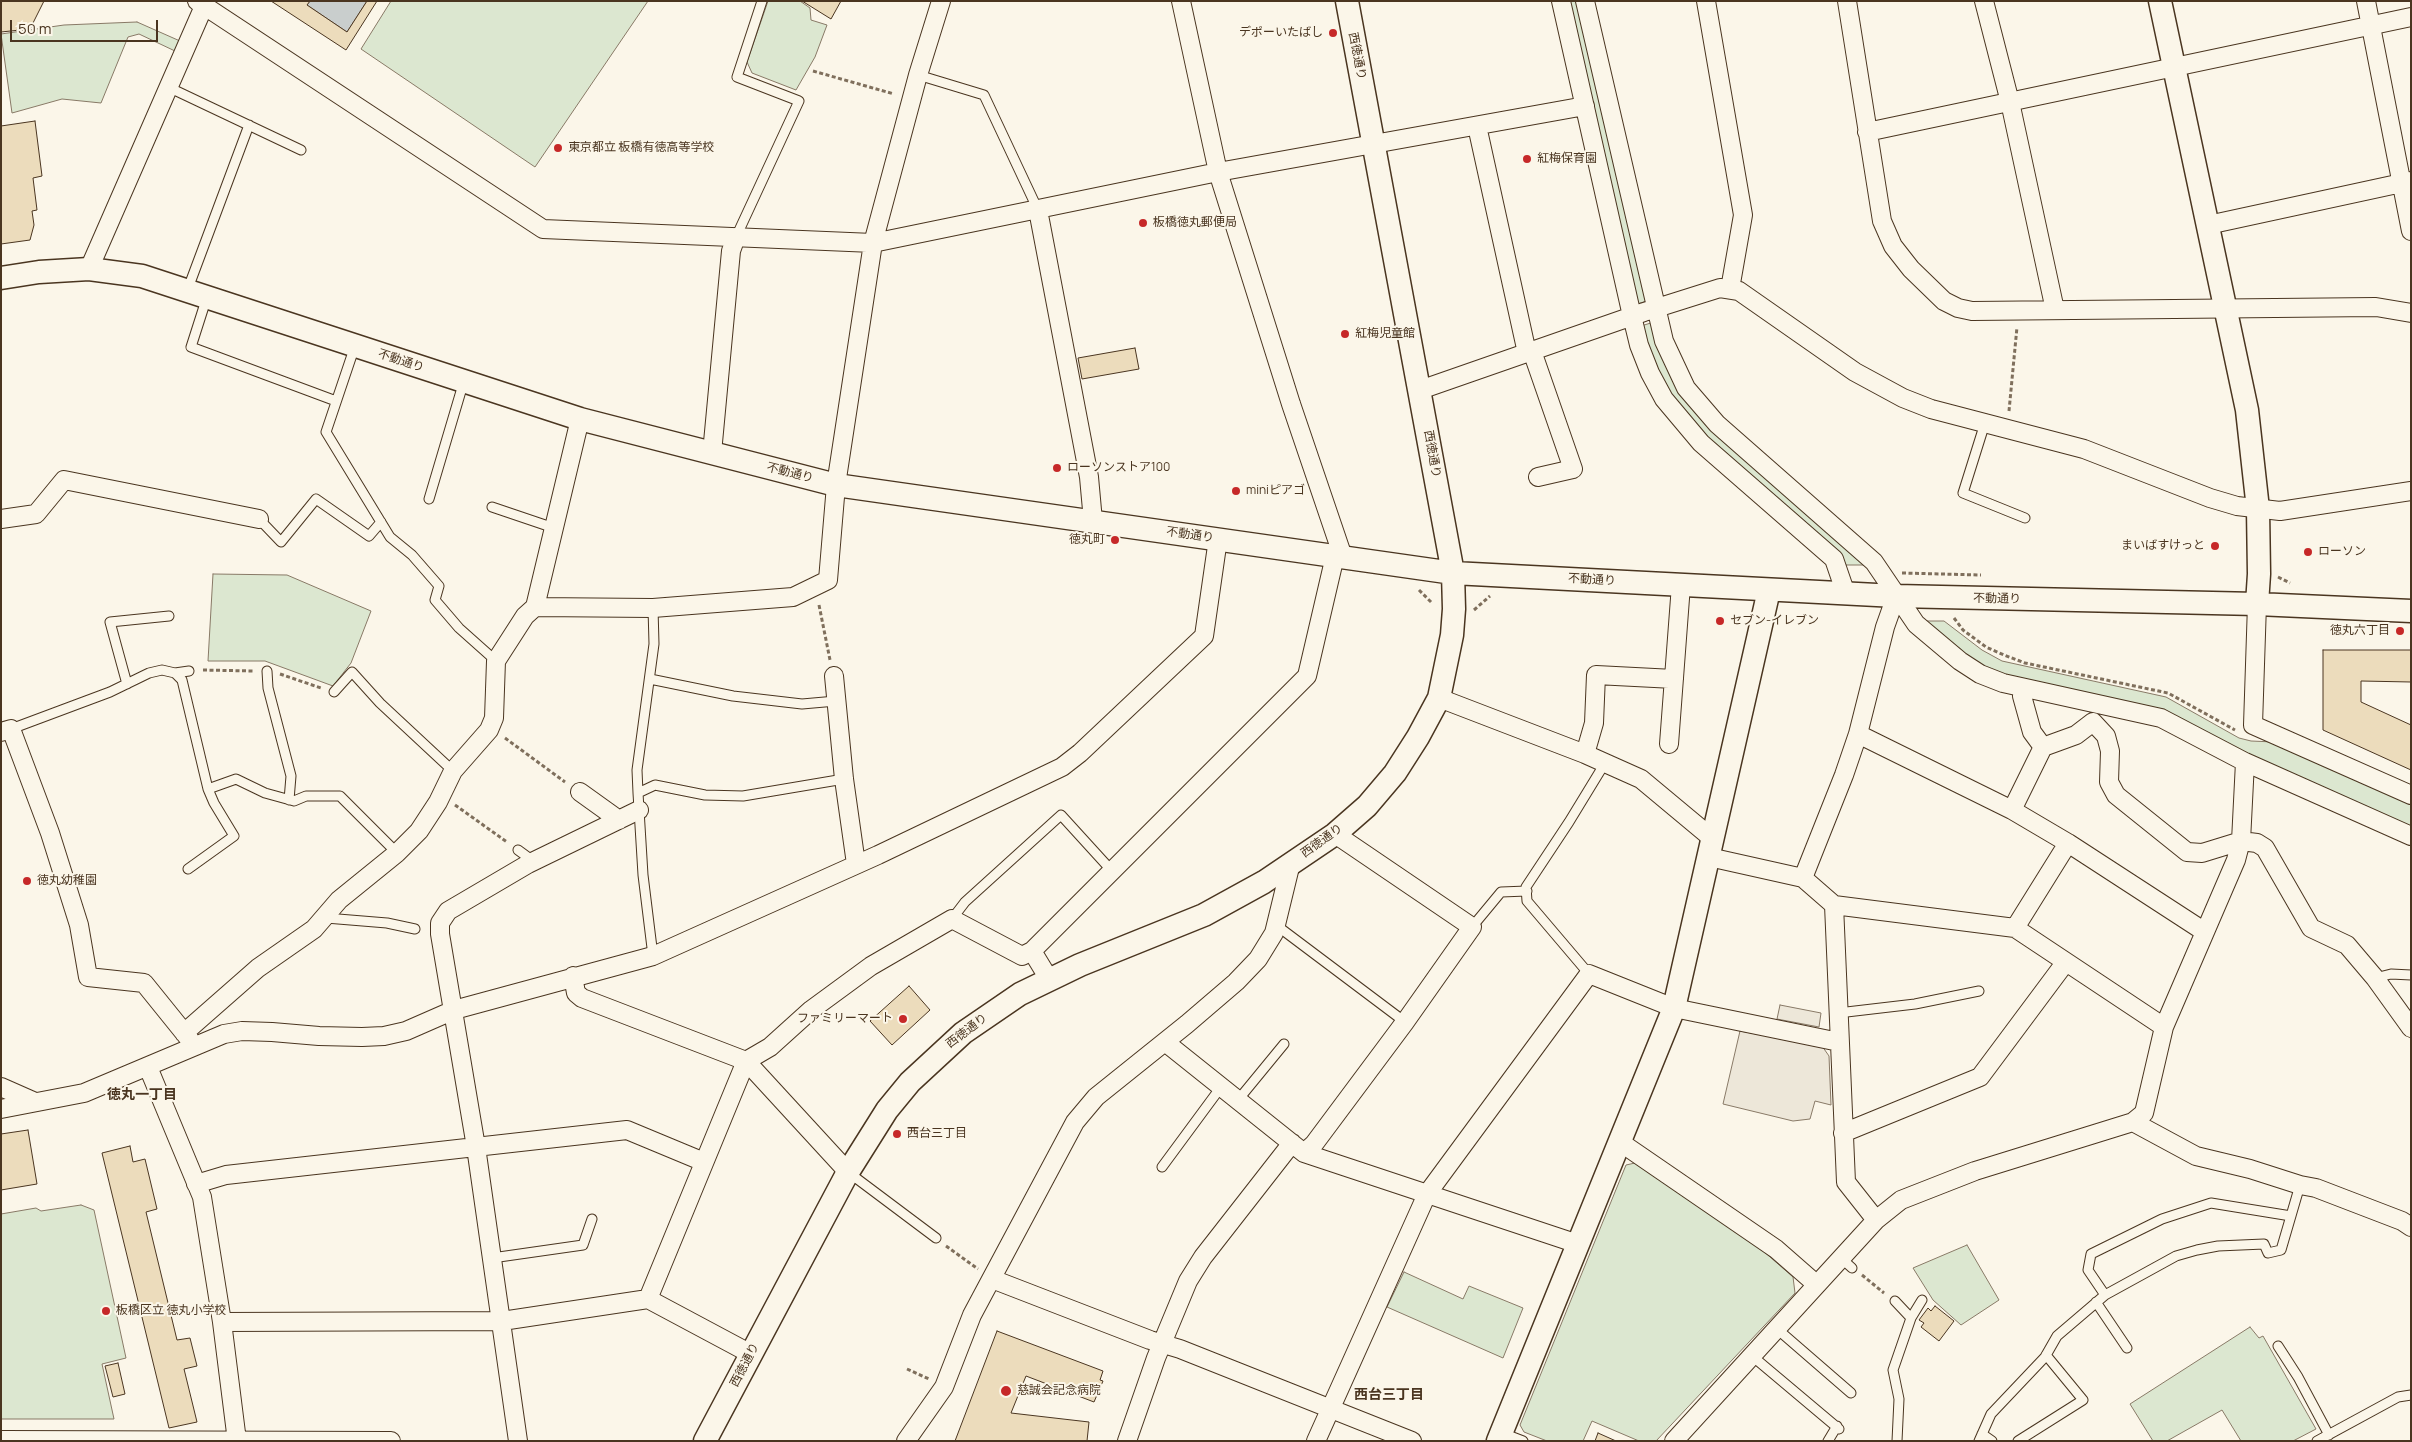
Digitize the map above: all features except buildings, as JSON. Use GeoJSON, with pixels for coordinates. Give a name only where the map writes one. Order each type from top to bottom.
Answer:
{"type":"FeatureCollection","features":[{"type":"Feature","properties":{"kind":"street"},"geometry":{"type":"LineString","coordinates":[[535,607],[653,608],[793,597],[815,589],[828,580],[836,485],[873,243],[918,75],[941,1]]}},
{"type":"Feature","properties":{"kind":"street"},"geometry":{"type":"LineString","coordinates":[[648,1299],[746,1061],[770,1047],[811,1010],[872,966],[952,919],[1022,956],[1032,951],[1307,676],[1339,557],[1218,172],[1182,1]]}},
{"type":"Feature","properties":{"kind":"street","name":"西徳通り"},"geometry":{"type":"LineString","coordinates":[[705,1441],[848,1172],[887,1110],[936,1056],[992,1013],[1049,979],[1204,915],[1264,882],[1335,834],[1367,806],[1395,773],[1418,737],[1439,698],[1452,635],[1454,573],[1347,1]]}},
{"type":"Feature","properties":{"kind":"street"},"geometry":{"type":"LineString","coordinates":[[1561,1],[1632,316],[1639,344],[1650,373],[1664,399],[1680,421],[1701,443],[1834,559],[1846,594]]}},
{"type":"Feature","properties":{"kind":"street"},"geometry":{"type":"LineString","coordinates":[[1585,1],[1664,341],[1673,365],[1686,388],[1700,407],[1874,562],[1916,624],[1960,661],[1980,674],[2002,683],[2161,718],[2245,762],[2411,836]]}},
{"type":"Feature","properties":{"kind":"street"},"geometry":{"type":"LineString","coordinates":[[1706,1],[1743,215],[1730,289]]}},
{"type":"Feature","properties":{"kind":"street"},"geometry":{"type":"LineString","coordinates":[[1847,1],[1882,221],[1893,246],[1911,269],[1944,301],[1972,312],[2376,307],[2411,313]]}},
{"type":"Feature","properties":{"kind":"street"},"geometry":{"type":"LineString","coordinates":[[1984,1],[2010,102],[2055,310]]}},
{"type":"Feature","properties":{"kind":"street"},"geometry":{"type":"LineString","coordinates":[[2160,1],[2247,410],[2258,510],[2257,604],[2246,729],[2411,795]]}},
{"type":"Feature","properties":{"kind":"street"},"geometry":{"type":"LineString","coordinates":[[2366,1],[2406,182],[2411,231]]}},
{"type":"Feature","properties":{"kind":"street"},"geometry":{"type":"LineString","coordinates":[[89,269],[168,87],[200,4],[543,229],[873,243],[1218,172],[1585,106]]}},
{"type":"Feature","properties":{"kind":"street"},"geometry":{"type":"LineString","coordinates":[[1867,132],[2411,17]]}},
{"type":"Feature","properties":{"kind":"street"},"geometry":{"type":"LineString","coordinates":[[1477,126],[1530,352],[1572,469],[1538,477]]}},
{"type":"Feature","properties":{"kind":"street"},"geometry":{"type":"LineString","coordinates":[[2208,225],[2406,182]]}},
{"type":"Feature","properties":{"kind":"street"},"geometry":{"type":"LineString","coordinates":[[1038,210],[1090,477],[1093,521]]}},
{"type":"Feature","properties":{"kind":"street"},"geometry":{"type":"LineString","coordinates":[[712,453],[731,251],[736,237]]}},
{"type":"Feature","properties":{"kind":"street","name":"不動通り"},"geometry":{"type":"LineString","coordinates":[[1,278],[39,272],[89,269],[142,276],[580,419],[836,485],[1454,573],[1896,596],[2257,604],[2411,611]]}},
{"type":"Feature","properties":{"kind":"street"},"geometry":{"type":"LineString","coordinates":[[1420,390],[1656,308],[1720,288],[1730,289],[1739,291],[1855,372],[1903,398],[1985,423],[2084,449],[2210,498],[2258,510],[2294,509],[2411,491]]}},
{"type":"Feature","properties":{"kind":"street"},"geometry":{"type":"LineString","coordinates":[[184,1032],[258,968],[314,929],[326,918],[339,900],[397,853],[419,830],[453,770],[490,728],[494,718],[496,662],[525,616],[535,607],[580,419]]}},
{"type":"Feature","properties":{"kind":"street"},"geometry":{"type":"LineString","coordinates":[[1,519],[36,514],[64,480],[260,519]]}},
{"type":"Feature","properties":{"kind":"street"},"geometry":{"type":"LineString","coordinates":[[1,1109],[84,1093],[224,1034],[242,1031],[319,1036],[384,1036],[406,1030],[454,1010],[573,976],[653,956],[856,864],[1062,767],[1080,752],[1204,636],[1218,539]]}},
{"type":"Feature","properties":{"kind":"street"},"geometry":{"type":"LineString","coordinates":[[1669,744],[1680,585]]}},
{"type":"Feature","properties":{"kind":"street"},"geometry":{"type":"LineString","coordinates":[[1499,1437],[1674,1008],[1769,590]]}},
{"type":"Feature","properties":{"kind":"street"},"geometry":{"type":"LineString","coordinates":[[1802,878],[1844,775],[1858,734],[1885,627],[1896,596]]}},
{"type":"Feature","properties":{"kind":"street"},"geometry":{"type":"LineString","coordinates":[[1585,754],[1594,722],[1596,675],[1674,679]]}},
{"type":"Feature","properties":{"kind":"street"},"geometry":{"type":"LineString","coordinates":[[834,676],[844,779],[856,864]]}},
{"type":"Feature","properties":{"kind":"street"},"geometry":{"type":"LineString","coordinates":[[2023,688],[2022,696],[2032,732],[2043,747]]}},
{"type":"Feature","properties":{"kind":"street"},"geometry":{"type":"LineString","coordinates":[[1439,698],[1585,754],[1641,778],[1711,848],[1802,878],[1834,905],[2015,928],[2164,1027]]}},
{"type":"Feature","properties":{"kind":"street"},"geometry":{"type":"LineString","coordinates":[[2012,810],[2043,747],[2076,735],[2093,722],[2098,704]]}},
{"type":"Feature","properties":{"kind":"street"},"geometry":{"type":"LineString","coordinates":[[2093,722],[2106,736],[2110,751],[2109,782],[2116,795],[2187,852],[2202,853],[2241,841],[2257,843],[2265,848],[2311,928],[2347,945],[2375,978],[2411,1028]]}},
{"type":"Feature","properties":{"kind":"street"},"geometry":{"type":"LineString","coordinates":[[4,728],[53,843],[79,925],[88,977],[144,984],[195,1046]]}},
{"type":"Feature","properties":{"kind":"street"},"geometry":{"type":"LineString","coordinates":[[1858,734],[2012,810],[2068,843],[2205,932]]}},
{"type":"Feature","properties":{"kind":"street"},"geometry":{"type":"LineString","coordinates":[[1674,1441],[1816,1284],[1847,1263],[1876,1220],[1901,1200],[1975,1171],[2133,1122],[2144,1113],[2164,1027],[2236,860],[2241,841],[2245,762]]}},
{"type":"Feature","properties":{"kind":"street"},"geometry":{"type":"LineString","coordinates":[[580,792],[619,820]]}},
{"type":"Feature","properties":{"kind":"street"},"geometry":{"type":"LineString","coordinates":[[518,1441],[502,1321],[454,1010],[434,933],[448,911],[534,861],[619,820],[639,802]]}},
{"type":"Feature","properties":{"kind":"street"},"geometry":{"type":"LineString","coordinates":[[1127,1441],[1188,1281],[1200,1260],[1298,1148],[1314,1144],[1405,1022],[1472,927],[1335,834]]}},
{"type":"Feature","properties":{"kind":"street"},"geometry":{"type":"LineString","coordinates":[[2015,928],[2068,843]]}},
{"type":"Feature","properties":{"kind":"street"},"geometry":{"type":"LineString","coordinates":[[906,1441],[944,1387],[987,1276],[1074,1122],[1096,1097],[1236,982],[1258,959],[1274,933],[1291,864]]}},
{"type":"Feature","properties":{"kind":"street"},"geometry":{"type":"LineString","coordinates":[[1834,905],[1846,1182],[1876,1220]]}},
{"type":"Feature","properties":{"kind":"street"},"geometry":{"type":"LineString","coordinates":[[1032,951],[1049,979]]}},
{"type":"Feature","properties":{"kind":"street"},"geometry":{"type":"LineString","coordinates":[[1843,1133],[1980,1077],[2065,963]]}},
{"type":"Feature","properties":{"kind":"street"},"geometry":{"type":"LineString","coordinates":[[1316,1441],[1427,1194],[1589,974],[1674,1008],[1839,1042]]}},
{"type":"Feature","properties":{"kind":"street"},"geometry":{"type":"LineString","coordinates":[[573,976],[576,993],[582,998],[746,1061],[848,1172]]}},
{"type":"Feature","properties":{"kind":"street"},"geometry":{"type":"LineString","coordinates":[[1165,1042],[1298,1148],[1427,1194],[1578,1244]]}},
{"type":"Feature","properties":{"kind":"street"},"geometry":{"type":"LineString","coordinates":[[148,1067],[202,1197],[222,1322],[237,1440]]}},
{"type":"Feature","properties":{"kind":"street"},"geometry":{"type":"LineString","coordinates":[[1,1086],[35,1102]]}},
{"type":"Feature","properties":{"kind":"street"},"geometry":{"type":"LineString","coordinates":[[2133,1122],[2196,1156],[2250,1169],[2300,1186],[2316,1188],[2409,1223]]}},
{"type":"Feature","properties":{"kind":"street"},"geometry":{"type":"LineString","coordinates":[[196,1184],[226,1175],[627,1130],[704,1162]]}},
{"type":"Feature","properties":{"kind":"street"},"geometry":{"type":"LineString","coordinates":[[1620,1142],[1776,1249],[1816,1284]]}},
{"type":"Feature","properties":{"kind":"street"},"geometry":{"type":"LineString","coordinates":[[987,1276],[1412,1441]]}},
{"type":"Feature","properties":{"kind":"street"},"geometry":{"type":"LineString","coordinates":[[222,1322],[502,1321],[648,1299],[751,1354]]}},
{"type":"Feature","properties":{"kind":"street"},"geometry":{"type":"LineString","coordinates":[[1,1440],[391,1441]]}},
{"type":"Feature","properties":{"kind":"lane"},"geometry":{"type":"LineString","coordinates":[[736,237],[799,100],[737,77],[762,1]]}},
{"type":"Feature","properties":{"kind":"lane"},"geometry":{"type":"LineString","coordinates":[[918,75],[984,95],[1038,210]]}},
{"type":"Feature","properties":{"kind":"lane"},"geometry":{"type":"LineString","coordinates":[[168,87],[301,150]]}},
{"type":"Feature","properties":{"kind":"lane"},"geometry":{"type":"LineString","coordinates":[[249,125],[197,294],[191,347],[336,401]]}},
{"type":"Feature","properties":{"kind":"lane"},"geometry":{"type":"LineString","coordinates":[[355,346],[326,432],[390,536],[412,555],[439,586],[435,600],[459,628],[496,662]]}},
{"type":"Feature","properties":{"kind":"lane"},"geometry":{"type":"LineString","coordinates":[[429,499],[464,381]]}},
{"type":"Feature","properties":{"kind":"lane"},"geometry":{"type":"LineString","coordinates":[[1985,423],[1963,493],[2025,518]]}},
{"type":"Feature","properties":{"kind":"lane"},"geometry":{"type":"LineString","coordinates":[[260,519],[281,542],[316,499],[368,536],[381,522]]}},
{"type":"Feature","properties":{"kind":"lane"},"geometry":{"type":"LineString","coordinates":[[492,507],[554,528]]}},
{"type":"Feature","properties":{"kind":"lane"},"geometry":{"type":"LineString","coordinates":[[653,608],[654,644],[637,770],[643,875],[653,956]]}},
{"type":"Feature","properties":{"kind":"lane"},"geometry":{"type":"LineString","coordinates":[[127,684],[110,622],[169,616]]}},
{"type":"Feature","properties":{"kind":"lane"},"geometry":{"type":"LineString","coordinates":[[4,728],[127,684],[149,673],[162,670],[175,673],[190,671]]}},
{"type":"Feature","properties":{"kind":"lane"},"geometry":{"type":"LineString","coordinates":[[267,671],[268,688],[291,776],[289,800]]}},
{"type":"Feature","properties":{"kind":"lane"},"geometry":{"type":"LineString","coordinates":[[334,692],[352,672],[380,703],[453,770]]}},
{"type":"Feature","properties":{"kind":"lane"},"geometry":{"type":"LineString","coordinates":[[175,673],[182,680],[208,789],[214,803],[234,836],[188,869]]}},
{"type":"Feature","properties":{"kind":"lane"},"geometry":{"type":"LineString","coordinates":[[650,679],[733,696],[802,704],[836,701]]}},
{"type":"Feature","properties":{"kind":"lane"},"geometry":{"type":"LineString","coordinates":[[1589,974],[1527,901],[1526,887],[1605,763]]}},
{"type":"Feature","properties":{"kind":"lane"},"geometry":{"type":"LineString","coordinates":[[208,789],[236,779],[265,794],[294,801],[306,796],[340,796],[397,853]]}},
{"type":"Feature","properties":{"kind":"lane"},"geometry":{"type":"LineString","coordinates":[[639,802],[655,785],[705,796],[743,796],[844,779]]}},
{"type":"Feature","properties":{"kind":"lane"},"geometry":{"type":"LineString","coordinates":[[952,919],[965,902],[1061,815],[1112,871]]}},
{"type":"Feature","properties":{"kind":"lane"},"geometry":{"type":"LineString","coordinates":[[518,850],[534,861]]}},
{"type":"Feature","properties":{"kind":"lane"},"geometry":{"type":"LineString","coordinates":[[1472,927],[1501,892],[1527,891]]}},
{"type":"Feature","properties":{"kind":"lane"},"geometry":{"type":"LineString","coordinates":[[326,918],[387,923],[415,929]]}},
{"type":"Feature","properties":{"kind":"lane"},"geometry":{"type":"LineString","coordinates":[[1276,925],[1405,1022]]}},
{"type":"Feature","properties":{"kind":"lane"},"geometry":{"type":"LineString","coordinates":[[2375,978],[2391,974],[2411,975]]}},
{"type":"Feature","properties":{"kind":"lane"},"geometry":{"type":"LineString","coordinates":[[1838,1013],[1915,1004],[1979,991]]}},
{"type":"Feature","properties":{"kind":"lane"},"geometry":{"type":"LineString","coordinates":[[1238,1100],[1284,1044]]}},
{"type":"Feature","properties":{"kind":"lane"},"geometry":{"type":"LineString","coordinates":[[1162,1167],[1221,1087]]}},
{"type":"Feature","properties":{"kind":"lane"},"geometry":{"type":"LineString","coordinates":[[848,1172],[936,1238]]}},
{"type":"Feature","properties":{"kind":"lane"},"geometry":{"type":"LineString","coordinates":[[1992,1441],[1980,1437],[1991,1414],[2046,1355],[2057,1336],[2096,1302],[2105,1295],[2176,1256],[2197,1250],[2218,1246],[2264,1244],[2268,1253],[2281,1250],[2300,1186]]}},
{"type":"Feature","properties":{"kind":"lane"},"geometry":{"type":"LineString","coordinates":[[2105,1295],[2088,1270],[2091,1254],[2162,1219],[2211,1203],[2292,1216]]}},
{"type":"Feature","properties":{"kind":"lane"},"geometry":{"type":"LineString","coordinates":[[492,1258],[582,1245],[592,1219]]}},
{"type":"Feature","properties":{"kind":"lane"},"geometry":{"type":"LineString","coordinates":[[1897,1441],[1899,1399],[1893,1370],[1911,1318],[1922,1300]]}},
{"type":"Feature","properties":{"kind":"lane"},"geometry":{"type":"LineString","coordinates":[[1895,1301],[1911,1318]]}},
{"type":"Feature","properties":{"kind":"lane"},"geometry":{"type":"LineString","coordinates":[[2096,1302],[2127,1348]]}},
{"type":"Feature","properties":{"kind":"lane"},"geometry":{"type":"LineString","coordinates":[[1775,1328],[1851,1393]]}},
{"type":"Feature","properties":{"kind":"lane"},"geometry":{"type":"LineString","coordinates":[[2278,1346],[2298,1377],[2329,1435]]}},
{"type":"Feature","properties":{"kind":"lane"},"geometry":{"type":"LineString","coordinates":[[1751,1355],[1838,1428],[1828,1441]]}},
{"type":"Feature","properties":{"kind":"lane"},"geometry":{"type":"LineString","coordinates":[[2018,1441],[2083,1400],[2046,1355]]}},
{"type":"Feature","properties":{"kind":"lane"},"geometry":{"type":"LineString","coordinates":[[2317,1441],[2398,1397],[2411,1395]]}},
{"type":"Feature","properties":{"kind":"lane"},"geometry":{"type":"LineString","coordinates":[[1499,1437],[1523,1441]]}},
{"type":"Feature","properties":{"kind":"path"},"geometry":{"type":"LineString","coordinates":[[813,72],[912,99]]}},
{"type":"Feature","properties":{"kind":"path"},"geometry":{"type":"LineString","coordinates":[[2010,398],[2020,310]]}},
{"type":"Feature","properties":{"kind":"path"},"geometry":{"type":"LineString","coordinates":[[1418,588],[1436,606]]}},
{"type":"Feature","properties":{"kind":"path"},"geometry":{"type":"LineString","coordinates":[[815,589],[834,676]]}},
{"type":"Feature","properties":{"kind":"path"},"geometry":{"type":"LineString","coordinates":[[1473,611],[1492,594]]}},
{"type":"Feature","properties":{"kind":"path"},"geometry":{"type":"LineString","coordinates":[[1954,618],[1956,623],[1970,636],[1986,647],[2004,655],[2025,662],[2168,693],[2246,729]]}},
{"type":"Feature","properties":{"kind":"path"},"geometry":{"type":"LineString","coordinates":[[490,728],[580,792]]}},
{"type":"Feature","properties":{"kind":"path"},"geometry":{"type":"LineString","coordinates":[[441,794],[518,850]]}},
{"type":"Feature","properties":{"kind":"path"},"geometry":{"type":"LineString","coordinates":[[936,1238],[987,1276]]}},
{"type":"Feature","properties":{"kind":"path"},"geometry":{"type":"LineString","coordinates":[[1847,1263],[1895,1301]]}},
{"type":"Feature","properties":{"kind":"green space"},"geometry":{"type":"Polygon","coordinates":[[[391,1],[648,1],[535,167],[361,49],[391,1]]]}},
{"type":"Feature","properties":{"kind":"green space"},"geometry":{"type":"Polygon","coordinates":[[[768,1],[800,1],[810,8],[811,20],[827,25],[815,57],[796,90],[752,73],[747,62],[768,1]]]}},
{"type":"Feature","properties":{"kind":"green space"},"geometry":{"type":"Polygon","coordinates":[[[1566,1],[1580,1],[1649,300],[1635,305],[1566,1]]]}},
{"type":"Feature","properties":{"kind":"green space"},"geometry":{"type":"Polygon","coordinates":[[[137,22],[180,41],[175,51],[139,34],[128,37],[101,103],[62,99],[12,113],[1,34],[64,25],[137,22]]]}},
{"type":"Feature","properties":{"kind":"green space"},"geometry":{"type":"Polygon","coordinates":[[[1654,322],[1669,368],[1870,565],[1845,565],[1705,440],[1669,397],[1641,326],[1654,322]]]}},
{"type":"Feature","properties":{"kind":"green space"},"geometry":{"type":"Polygon","coordinates":[[[213,574],[287,575],[371,611],[351,663],[333,686],[265,661],[208,661],[213,574]]]}},
{"type":"Feature","properties":{"kind":"green space"},"geometry":{"type":"Polygon","coordinates":[[[1921,621],[1944,621],[1982,650],[2002,661],[2166,697],[2239,738],[2251,741],[2274,742],[2411,800],[2411,829],[2162,715],[1988,674],[1921,621]]]}},
{"type":"Feature","properties":{"kind":"green space"},"geometry":{"type":"Polygon","coordinates":[[[1635,1163],[1754,1243],[1793,1277],[1795,1293],[1656,1441],[1639,1441],[1592,1421],[1583,1441],[1547,1441],[1524,1432],[1520,1425],[1626,1165],[1635,1163]]]}},
{"type":"Feature","properties":{"kind":"green space"},"geometry":{"type":"Polygon","coordinates":[[[81,1205],[94,1210],[126,1358],[102,1364],[114,1419],[1,1419],[1,1214],[36,1208],[41,1211],[81,1205]]]}},
{"type":"Feature","properties":{"kind":"green space"},"geometry":{"type":"Polygon","coordinates":[[[1967,1245],[1999,1300],[1961,1325],[1933,1300],[1913,1268],[1967,1245]]]}},
{"type":"Feature","properties":{"kind":"green space"},"geometry":{"type":"Polygon","coordinates":[[[1404,1272],[1463,1299],[1469,1286],[1523,1308],[1503,1358],[1387,1307],[1404,1272]]]}},
{"type":"Feature","properties":{"kind":"green space"},"geometry":{"type":"Polygon","coordinates":[[[2250,1327],[2259,1338],[2263,1336],[2316,1429],[2293,1441],[2241,1441],[2222,1410],[2167,1441],[2153,1441],[2130,1404],[2250,1327]]]}},
{"type":"Feature","properties":{"kind":"shaded area"},"geometry":{"type":"Polygon","coordinates":[[[310,1],[367,1],[347,32],[307,5],[310,1]]]}},
{"type":"Feature","properties":{"kind":"shaded area"},"geometry":{"type":"Polygon","coordinates":[[[1780,1005],[1821,1013],[1819,1027],[1777,1019],[1780,1005]]]}},
{"type":"Feature","properties":{"kind":"shaded area"},"geometry":{"type":"Polygon","coordinates":[[[1740,1031],[1822,1046],[1829,1056],[1831,1105],[1815,1101],[1810,1119],[1793,1121],[1723,1104],[1740,1031]]]}},
{"type":"Feature","properties":{"kind":"place","name":"デポーいたばし"},"geometry":{"type":"Point","coordinates":[1333,33]}},
{"type":"Feature","properties":{"kind":"place","name":"東京都立 板橋有徳高等学校"},"geometry":{"type":"Point","coordinates":[558,148]}},
{"type":"Feature","properties":{"kind":"place","name":"紅梅保育園"},"geometry":{"type":"Point","coordinates":[1527,159]}},
{"type":"Feature","properties":{"kind":"place","name":"板橋徳丸郵便局"},"geometry":{"type":"Point","coordinates":[1143,223]}},
{"type":"Feature","properties":{"kind":"place","name":"紅梅児童館"},"geometry":{"type":"Point","coordinates":[1345,334]}},
{"type":"Feature","properties":{"kind":"place","name":"ローソンストア100"},"geometry":{"type":"Point","coordinates":[1057,468]}},
{"type":"Feature","properties":{"kind":"place","name":"miniピアゴ"},"geometry":{"type":"Point","coordinates":[1236,491]}},
{"type":"Feature","properties":{"kind":"place","name":"徳丸町"},"geometry":{"type":"Point","coordinates":[1115,540]}},
{"type":"Feature","properties":{"kind":"place","name":"まいばすけっと"},"geometry":{"type":"Point","coordinates":[2215,546]}},
{"type":"Feature","properties":{"kind":"place","name":"ローソン"},"geometry":{"type":"Point","coordinates":[2308,552]}},
{"type":"Feature","properties":{"kind":"place","name":"セブン-イレブン"},"geometry":{"type":"Point","coordinates":[1720,621]}},
{"type":"Feature","properties":{"kind":"place","name":"徳丸六丁目"},"geometry":{"type":"Point","coordinates":[2400,631]}},
{"type":"Feature","properties":{"kind":"place","name":"徳丸幼稚園"},"geometry":{"type":"Point","coordinates":[27,881]}},
{"type":"Feature","properties":{"kind":"place","name":"ファミリーマート"},"geometry":{"type":"Point","coordinates":[903,1019]}},
{"type":"Feature","properties":{"kind":"place","name":"西台三丁目"},"geometry":{"type":"Point","coordinates":[897,1134]}},
{"type":"Feature","properties":{"kind":"place","name":"板橋区立 徳丸小学校"},"geometry":{"type":"Point","coordinates":[106,1311]}},
{"type":"Feature","properties":{"kind":"place","name":"慈誠会記念病院"},"geometry":{"type":"Point","coordinates":[1006,1391]}},
{"type":"Feature","properties":{"kind":"district","name":"徳丸一丁目"},"geometry":{"type":"Point","coordinates":[142,1095]}},
{"type":"Feature","properties":{"kind":"district","name":"西台三丁目"},"geometry":{"type":"Point","coordinates":[1389,1395]}}]}
